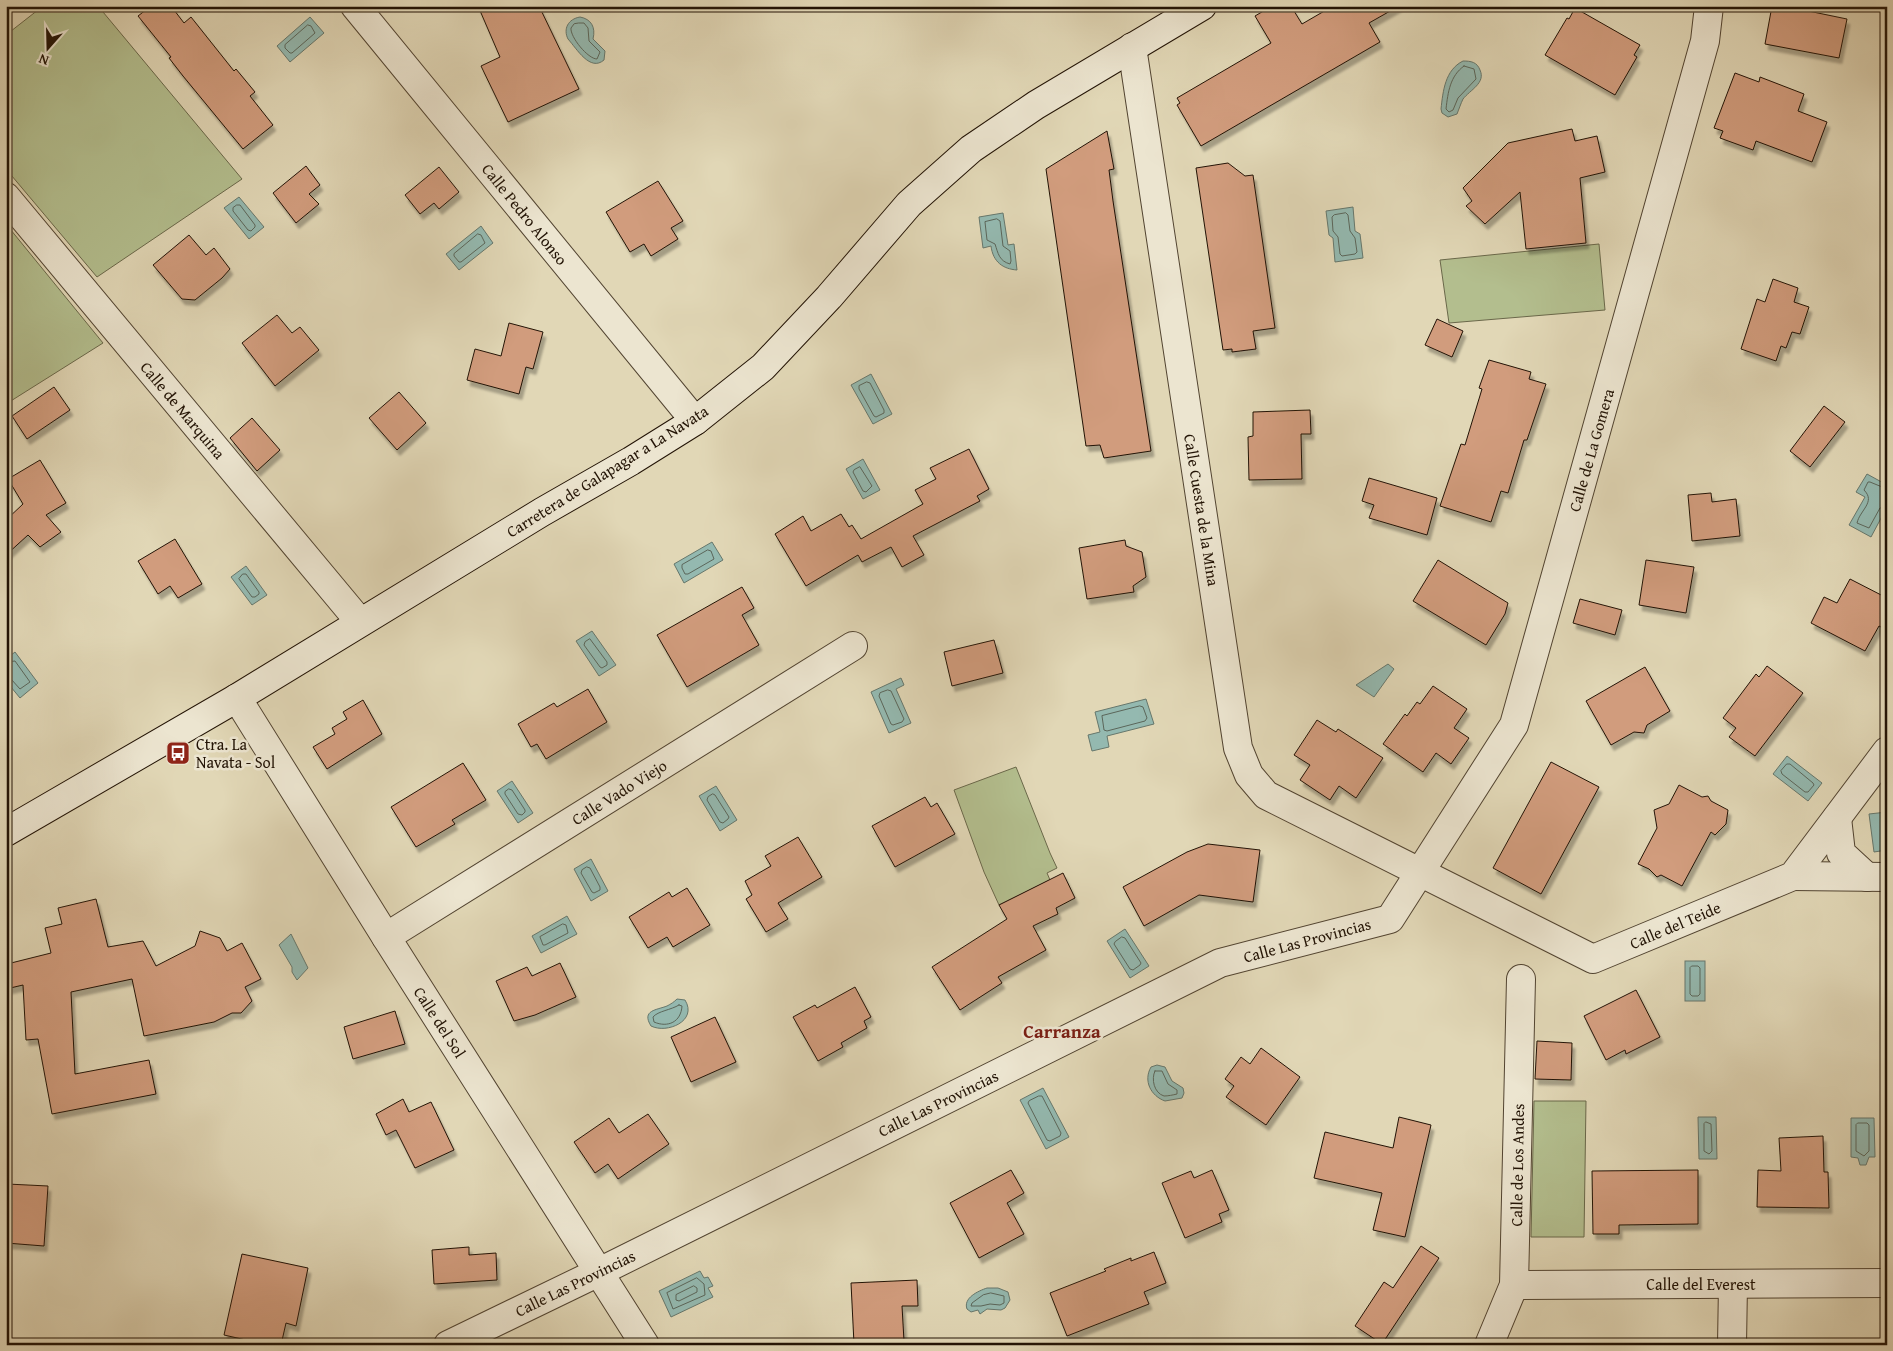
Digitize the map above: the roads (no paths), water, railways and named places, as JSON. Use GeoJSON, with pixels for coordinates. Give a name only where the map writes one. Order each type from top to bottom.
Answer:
{"type":"FeatureCollection","features":[{"type":"Feature","properties":{"kind":"street","name":"Calle Pedro Alonso"},"geometry":{"type":"LineString","coordinates":[[355,6],[695,421]]}},
{"type":"Feature","properties":{"kind":"street","name":"Carretera de Galapagar a La Navata"},"geometry":{"type":"LineString","coordinates":[[6,832],[237,698],[695,421],[763,367],[829,297],[909,204],[971,149],[1036,105],[1202,6]]}},
{"type":"Feature","properties":{"kind":"street","name":"Calle de La Gomera"},"geometry":{"type":"LineString","coordinates":[[1420,872],[1514,725],[1706,42],[1709,6]]}},
{"type":"Feature","properties":{"kind":"street","name":"Calle Cuesta de la Mina"},"geometry":{"type":"LineString","coordinates":[[1132,47],[1238,748],[1249,775],[1266,795],[1420,872]]}},
{"type":"Feature","properties":{"kind":"street","name":"Calle de Marquina"},"geometry":{"type":"LineString","coordinates":[[6,197],[360,622]]}},
{"type":"Feature","properties":{"kind":"street","name":"Calle Vado Viejo"},"geometry":{"type":"LineString","coordinates":[[386,937],[853,646]]}},
{"type":"Feature","properties":{"kind":"street","name":"Calle del Sol"},"geometry":{"type":"LineString","coordinates":[[237,698],[645,1345]]}},
{"type":"Feature","properties":{"kind":"street"},"geometry":{"type":"LineString","coordinates":[[1793,876],[1887,752]]}},
{"type":"Feature","properties":{"kind":"street"},"geometry":{"type":"LineString","coordinates":[[1837,818],[1841,853],[1877,877]]}},
{"type":"Feature","properties":{"kind":"street","name":"Calle del Teide"},"geometry":{"type":"LineString","coordinates":[[1420,872],[1593,959],[1793,876]]}},
{"type":"Feature","properties":{"kind":"street","name":"Calle Las Provincias"},"geometry":{"type":"LineString","coordinates":[[448,1345],[599,1272],[1220,963],[1390,918],[1420,872]]}},
{"type":"Feature","properties":{"kind":"street"},"geometry":{"type":"LineString","coordinates":[[1793,876],[1877,877]]}},
{"type":"Feature","properties":{"kind":"street","name":"Calle de Los Andes"},"geometry":{"type":"LineString","coordinates":[[1489,1345],[1514,1285],[1521,979]]}},
{"type":"Feature","properties":{"kind":"street","name":"Calle del Everest"},"geometry":{"type":"LineString","coordinates":[[1514,1285],[1887,1283]]}},
{"type":"Feature","properties":{"kind":"street"},"geometry":{"type":"LineString","coordinates":[[1732,1345],[1733,1284]]}},
{"type":"Feature","properties":{"kind":"water"},"geometry":{"type":"Polygon","coordinates":[[[310,17],[324,33],[290,62],[277,46],[310,17]]]}},
{"type":"Feature","properties":{"kind":"water"},"geometry":{"type":"Polygon","coordinates":[[[580,17],[592,24],[594,31],[593,39],[605,51],[604,60],[599,63],[594,63],[584,58],[568,39],[566,28],[572,20],[580,17]]]}},
{"type":"Feature","properties":{"kind":"water"},"geometry":{"type":"Polygon","coordinates":[[[1463,61],[1477,65],[1480,70],[1481,79],[1463,99],[1457,114],[1448,117],[1442,113],[1441,109],[1444,88],[1452,70],[1463,61]]]}},
{"type":"Feature","properties":{"kind":"water"},"geometry":{"type":"Polygon","coordinates":[[[239,197],[264,227],[249,239],[224,208],[239,197]]]}},
{"type":"Feature","properties":{"kind":"water"},"geometry":{"type":"Polygon","coordinates":[[[1353,207],[1355,231],[1360,234],[1363,258],[1335,262],[1333,238],[1329,235],[1326,211],[1353,207]]]}},
{"type":"Feature","properties":{"kind":"water"},"geometry":{"type":"Polygon","coordinates":[[[1003,213],[1008,245],[1014,244],[1017,270],[1000,264],[992,252],[991,246],[983,248],[979,217],[1003,213]]]}},
{"type":"Feature","properties":{"kind":"water"},"geometry":{"type":"Polygon","coordinates":[[[481,226],[493,243],[459,270],[446,254],[481,226]]]}},
{"type":"Feature","properties":{"kind":"water"},"geometry":{"type":"Polygon","coordinates":[[[871,374],[892,414],[873,424],[851,385],[871,374]]]}},
{"type":"Feature","properties":{"kind":"water"},"geometry":{"type":"Polygon","coordinates":[[[863,459],[880,490],[863,499],[846,469],[863,459]]]}},
{"type":"Feature","properties":{"kind":"water"},"geometry":{"type":"Polygon","coordinates":[[[1867,474],[1887,485],[1887,507],[1871,537],[1849,525],[1865,497],[1856,492],[1867,474]]]}},
{"type":"Feature","properties":{"kind":"water"},"geometry":{"type":"Polygon","coordinates":[[[712,542],[723,560],[684,583],[674,564],[712,542]]]}},
{"type":"Feature","properties":{"kind":"water"},"geometry":{"type":"Polygon","coordinates":[[[246,566],[267,595],[252,605],[231,577],[246,566]]]}},
{"type":"Feature","properties":{"kind":"water"},"geometry":{"type":"Polygon","coordinates":[[[592,631],[616,665],[599,676],[576,641],[592,631]]]}},
{"type":"Feature","properties":{"kind":"water"},"geometry":{"type":"Polygon","coordinates":[[[15,652],[38,683],[20,698],[6,681],[6,659],[15,652]]]}},
{"type":"Feature","properties":{"kind":"water"},"geometry":{"type":"Polygon","coordinates":[[[1388,664],[1394,669],[1374,697],[1356,685],[1388,664]]]}},
{"type":"Feature","properties":{"kind":"water"},"geometry":{"type":"Polygon","coordinates":[[[901,678],[904,685],[896,689],[911,723],[889,733],[871,692],[901,678]]]}},
{"type":"Feature","properties":{"kind":"water"},"geometry":{"type":"Polygon","coordinates":[[[1146,699],[1154,724],[1107,736],[1109,747],[1092,751],[1088,735],[1100,732],[1095,712],[1146,699]]]}},
{"type":"Feature","properties":{"kind":"water"},"geometry":{"type":"Polygon","coordinates":[[[1787,756],[1822,783],[1808,801],[1773,774],[1787,756]]]}},
{"type":"Feature","properties":{"kind":"water"},"geometry":{"type":"Polygon","coordinates":[[[512,781],[533,813],[518,823],[497,791],[512,781]]]}},
{"type":"Feature","properties":{"kind":"water"},"geometry":{"type":"Polygon","coordinates":[[[716,786],[737,820],[720,831],[699,796],[716,786]]]}},
{"type":"Feature","properties":{"kind":"water"},"geometry":{"type":"Polygon","coordinates":[[[1887,812],[1887,850],[1874,852],[1869,814],[1887,812]]]}},
{"type":"Feature","properties":{"kind":"water"},"geometry":{"type":"Polygon","coordinates":[[[591,859],[608,891],[591,901],[574,869],[591,859]]]}},
{"type":"Feature","properties":{"kind":"water"},"geometry":{"type":"Polygon","coordinates":[[[567,916],[577,934],[541,953],[532,936],[567,916]]]}},
{"type":"Feature","properties":{"kind":"water"},"geometry":{"type":"Polygon","coordinates":[[[1125,929],[1149,966],[1130,978],[1107,941],[1125,929]]]}},
{"type":"Feature","properties":{"kind":"water"},"geometry":{"type":"Polygon","coordinates":[[[291,934],[308,968],[297,980],[279,945],[291,934]]]}},
{"type":"Feature","properties":{"kind":"water"},"geometry":{"type":"Polygon","coordinates":[[[1685,961],[1705,961],[1705,1001],[1685,1001],[1685,961]]]}},
{"type":"Feature","properties":{"kind":"water"},"geometry":{"type":"Polygon","coordinates":[[[677,999],[685,1000],[688,1007],[684,1020],[672,1027],[658,1028],[651,1026],[648,1021],[649,1014],[677,999]]]}},
{"type":"Feature","properties":{"kind":"water"},"geometry":{"type":"Polygon","coordinates":[[[1157,1065],[1165,1067],[1172,1081],[1183,1088],[1182,1098],[1165,1101],[1152,1092],[1148,1083],[1149,1072],[1151,1067],[1157,1065]]]}},
{"type":"Feature","properties":{"kind":"water"},"geometry":{"type":"Polygon","coordinates":[[[1043,1088],[1069,1137],[1046,1149],[1020,1100],[1043,1088]]]}},
{"type":"Feature","properties":{"kind":"water"},"geometry":{"type":"Polygon","coordinates":[[[1698,1117],[1716,1117],[1717,1159],[1699,1159],[1698,1117]]]}},
{"type":"Feature","properties":{"kind":"water"},"geometry":{"type":"Polygon","coordinates":[[[1851,1118],[1874,1118],[1875,1157],[1869,1157],[1866,1165],[1860,1165],[1858,1158],[1851,1157],[1851,1118]]]}},
{"type":"Feature","properties":{"kind":"water"},"geometry":{"type":"Polygon","coordinates":[[[700,1271],[704,1278],[708,1277],[713,1286],[708,1288],[713,1297],[671,1317],[659,1291],[700,1271]]]}},
{"type":"Feature","properties":{"kind":"water"},"geometry":{"type":"Polygon","coordinates":[[[987,1288],[998,1288],[1008,1292],[1010,1300],[1005,1308],[1001,1310],[987,1309],[980,1314],[978,1310],[971,1312],[967,1309],[966,1305],[969,1298],[987,1288]]]}},
{"type":"Feature","properties":{"kind":"place","name":"Ctra. La Navata - Sol"},"geometry":{"type":"Point","coordinates":[178,753]}},
{"type":"Feature","properties":{"kind":"district","name":"Carranza"},"geometry":{"type":"Point","coordinates":[1062,1031]}}]}
